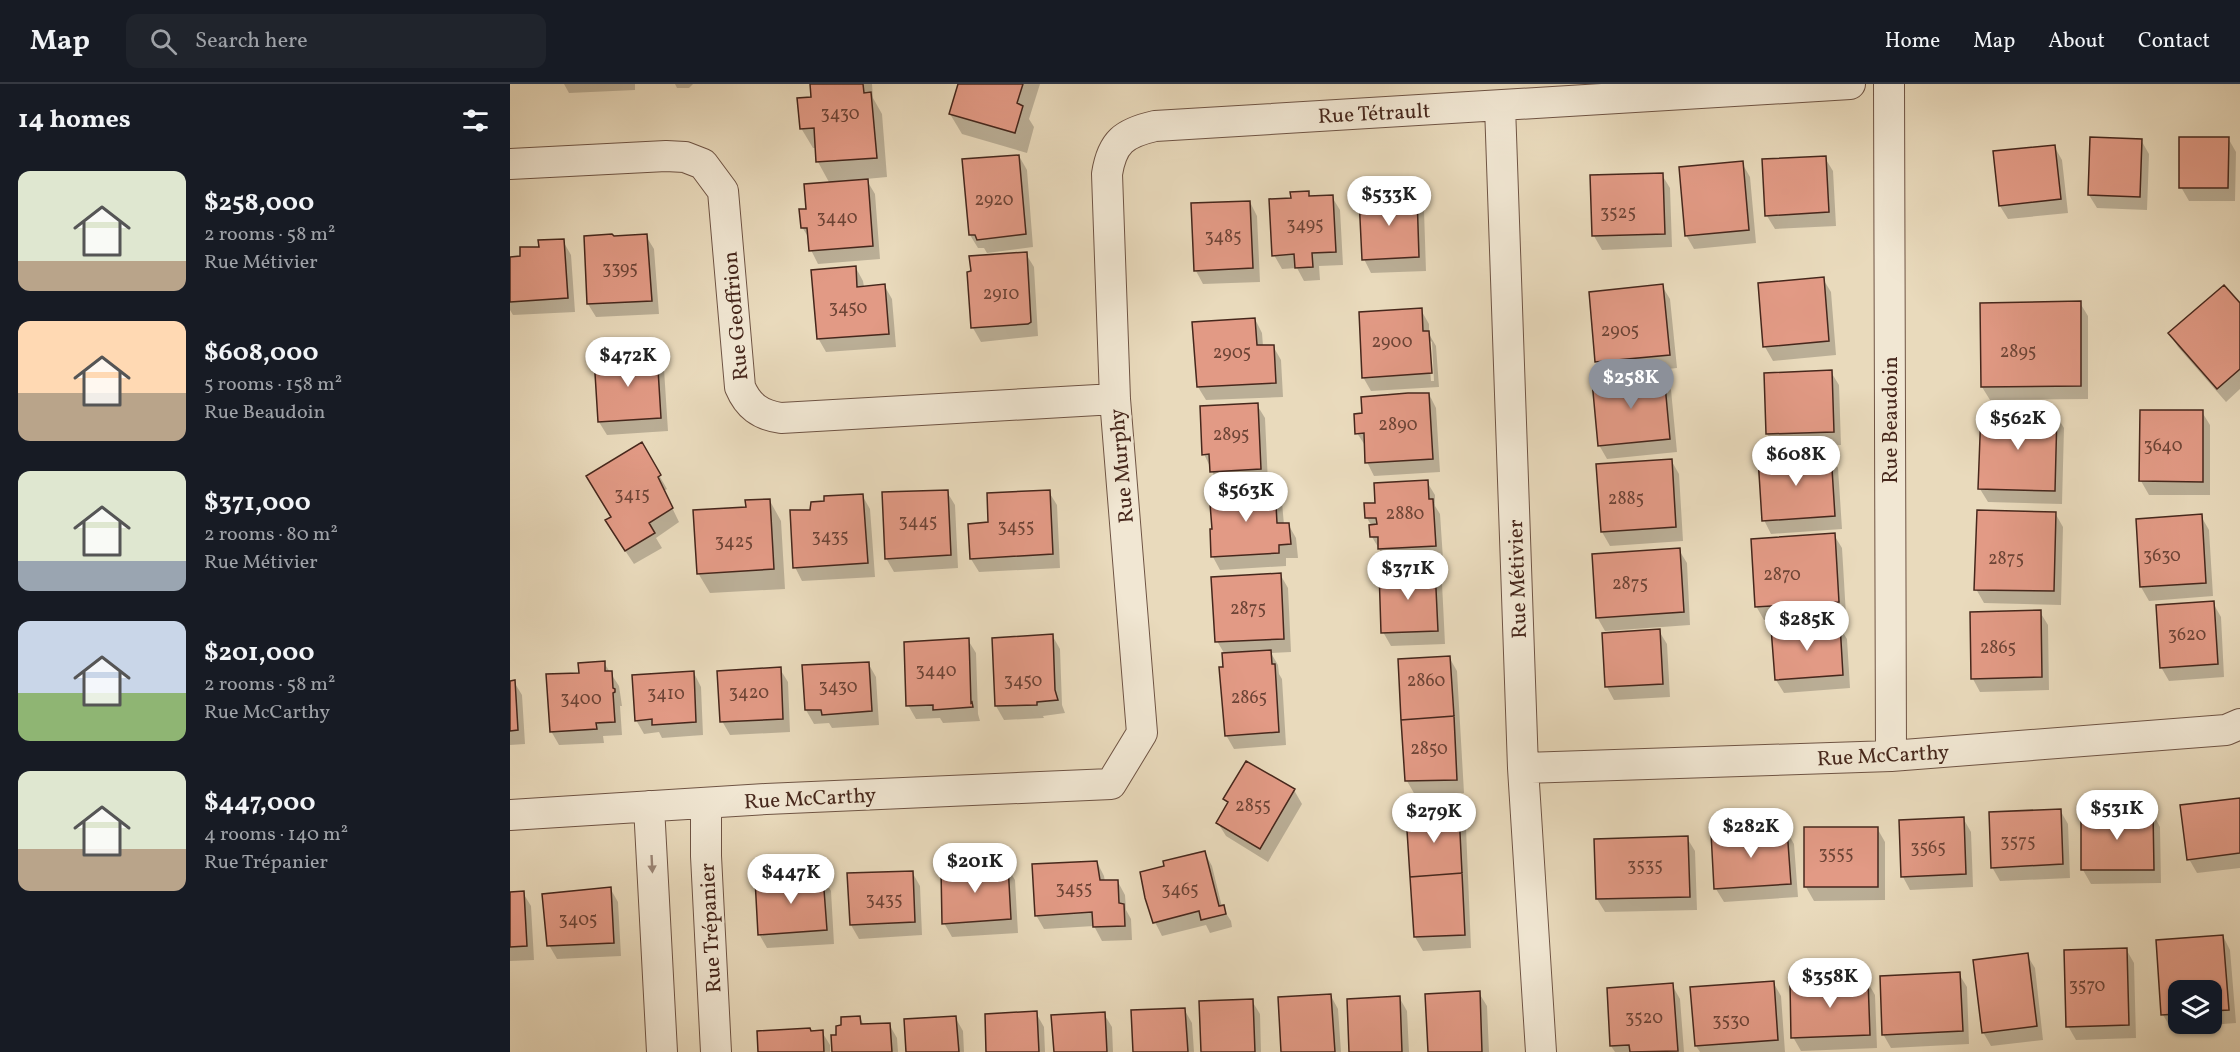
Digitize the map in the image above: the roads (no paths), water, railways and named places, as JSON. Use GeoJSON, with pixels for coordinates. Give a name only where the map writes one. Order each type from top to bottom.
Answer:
{"type":"FeatureCollection","features":[{"type":"Feature","properties":{"kind":"street","name":"Rue Tétrault"},"geometry":{"type":"LineString","coordinates":[[1118,142],[1134,131],[1155,126],[1850,84]]}},
{"type":"Feature","properties":{"kind":"street","name":"Rue Beaudoin"},"geometry":{"type":"LineString","coordinates":[[1889,84],[1891,756]]}},
{"type":"Feature","properties":{"kind":"street","name":"Rue Métivier"},"geometry":{"type":"LineString","coordinates":[[1500,106],[1523,768],[1541,1052]]}},
{"type":"Feature","properties":{"kind":"street","name":"Rue Murphy"},"geometry":{"type":"LineString","coordinates":[[1111,784],[1142,733],[1115,399],[1107,174],[1110,158],[1118,142]]}},
{"type":"Feature","properties":{"kind":"street","name":"Rue Geoffrion"},"geometry":{"type":"LineString","coordinates":[[510,164],[666,156],[685,157],[703,164],[723,191],[740,387],[745,399],[756,410],[767,416],[780,418],[1115,399]]}},
{"type":"Feature","properties":{"kind":"street","name":"Rue McCarthy"},"geometry":{"type":"LineString","coordinates":[[1523,768],[1891,756],[2226,730],[2240,724]]}},
{"type":"Feature","properties":{"kind":"street","name":"Rue McCarthy"},"geometry":{"type":"LineString","coordinates":[[510,814],[765,799],[1111,784]]}},
{"type":"Feature","properties":{"kind":"street","name":"Rue Trépanier"},"geometry":{"type":"LineString","coordinates":[[706,804],[716,1052]]}},
{"type":"Feature","properties":{"kind":"street"},"geometry":{"type":"LineString","coordinates":[[649,806],[662,1052]]}}]}
